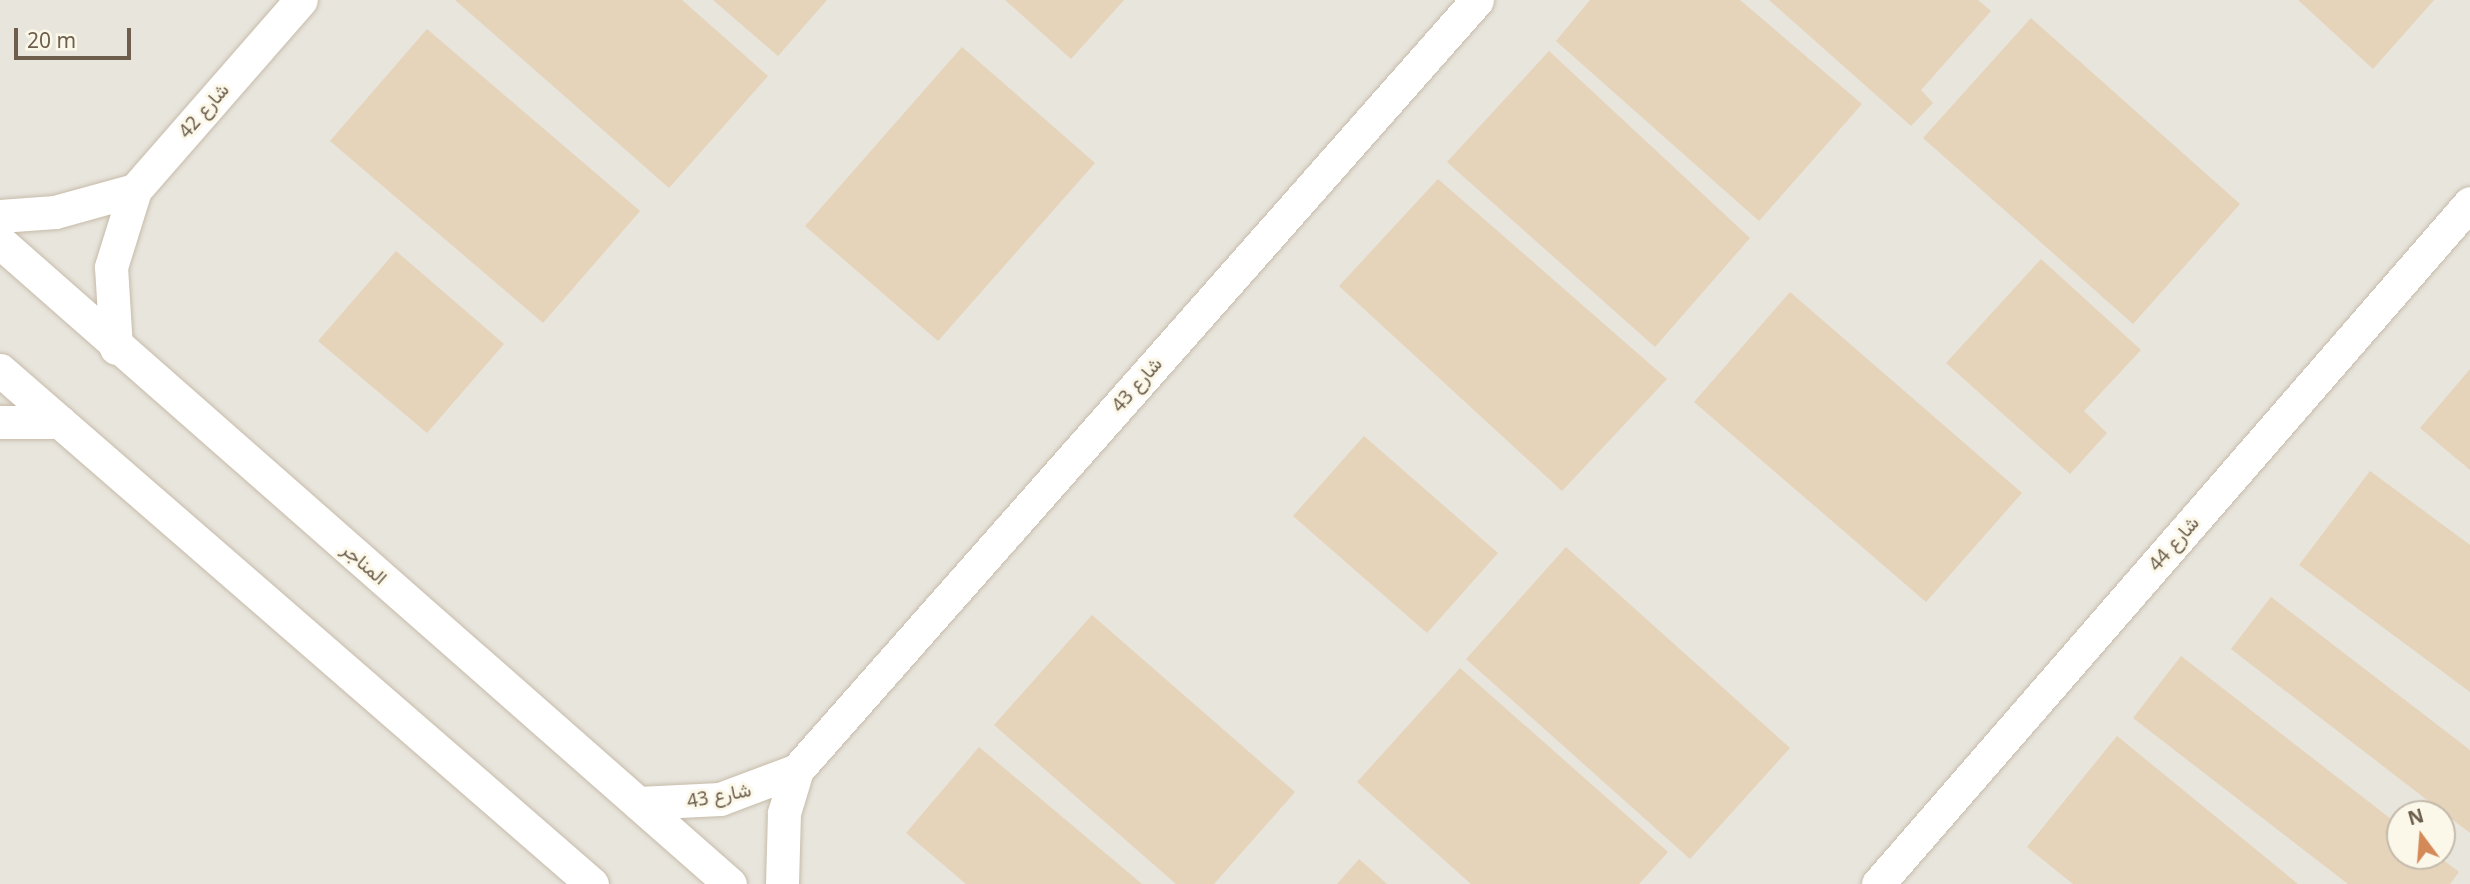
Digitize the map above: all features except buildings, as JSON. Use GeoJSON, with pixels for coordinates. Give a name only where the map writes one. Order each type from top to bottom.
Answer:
{"type":"FeatureCollection","features":[{"type":"Feature","properties":{"kind":"street","name":"شارع 42"},"geometry":{"type":"LineString","coordinates":[[116,348],[111,267],[135,190],[300,0]]}},
{"type":"Feature","properties":{"kind":"street","name":"شارع 43"},"geometry":{"type":"LineString","coordinates":[[782,884],[784,813],[797,770],[1477,0]]}},
{"type":"Feature","properties":{"kind":"street"},"geometry":{"type":"LineString","coordinates":[[0,216],[55,212],[135,190]]}},
{"type":"Feature","properties":{"kind":"street","name":"شارع 44"},"geometry":{"type":"LineString","coordinates":[[1878,884],[2470,203]]}},
{"type":"Feature","properties":{"kind":"street","name":"المناجر"},"geometry":{"type":"LineString","coordinates":[[0,242],[116,348],[730,884]]}},
{"type":"Feature","properties":{"kind":"street"},"geometry":{"type":"LineString","coordinates":[[0,370],[583,879]]}},
{"type":"Feature","properties":{"kind":"street"},"geometry":{"type":"LineString","coordinates":[[0,422],[60,422]]}},
{"type":"Feature","properties":{"kind":"street","name":"شارع 43"},"geometry":{"type":"LineString","coordinates":[[638,803],[720,799],[797,770]]}},
{"type":"Feature","properties":{"kind":"shaded area"},"geometry":{"type":"Polygon","coordinates":[[[0,0],[2470,0],[2470,884],[0,884],[0,0]]]}}]}
